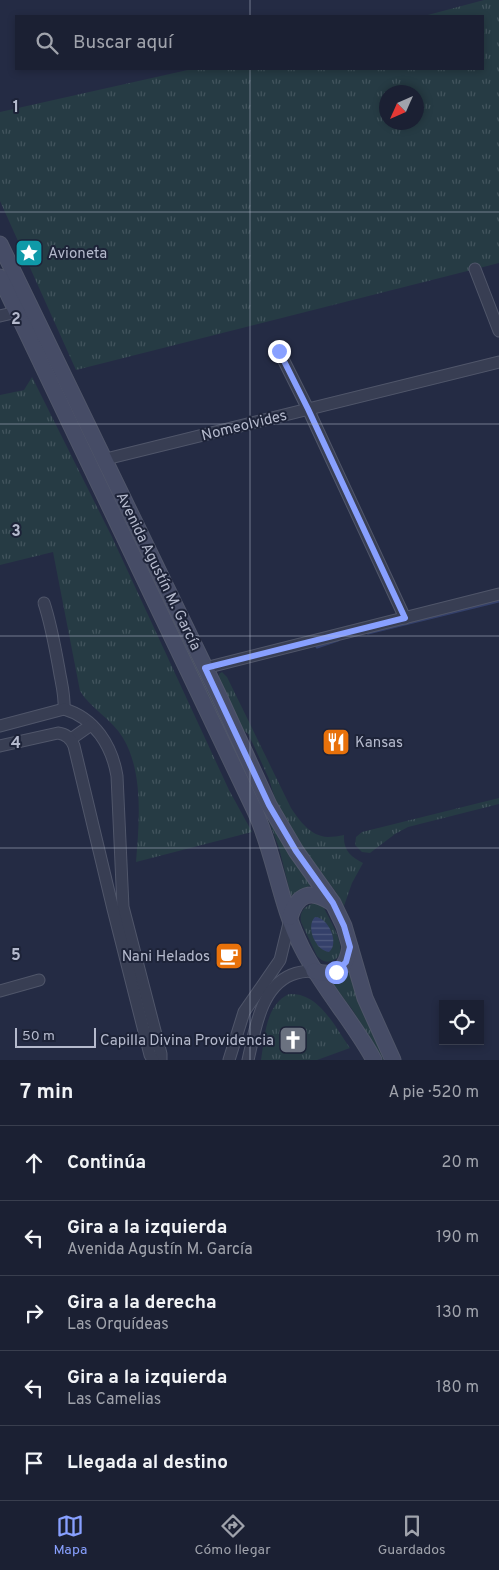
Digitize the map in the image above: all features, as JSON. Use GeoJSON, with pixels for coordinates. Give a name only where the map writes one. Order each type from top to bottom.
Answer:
{"type":"FeatureCollection","features":[{"type":"Feature","properties":{"kind":"main road","name":"Avenida Agustín M. García"},"geometry":{"type":"LineString","coordinates":[[0,244],[29,307],[106,460],[278,822],[333,903],[344,926],[365,998],[393,1060]]}},
{"type":"Feature","properties":{"kind":"main road","name":"Avenida Agustín M. García"},"geometry":{"type":"LineString","coordinates":[[0,277],[256,811],[269,846],[290,918],[301,946],[314,971],[374,1060]]}},
{"type":"Feature","properties":{"kind":"main road"},"geometry":{"type":"LineString","coordinates":[[290,918],[294,906],[300,899],[308,896],[316,895],[333,903]]}},
{"type":"Feature","properties":{"kind":"main road"},"geometry":{"type":"LineString","coordinates":[[314,971],[323,974],[336,972],[346,962],[350,947]]}},
{"type":"Feature","properties":{"kind":"street"},"geometry":{"type":"LineString","coordinates":[[475,269],[499,331]]}},
{"type":"Feature","properties":{"kind":"street"},"geometry":{"type":"LineString","coordinates":[[0,316],[17,312]]}},
{"type":"Feature","properties":{"kind":"street"},"geometry":{"type":"LineString","coordinates":[[279,351],[405,618]]}},
{"type":"Feature","properties":{"kind":"street","name":"Nomeolvides"},"geometry":{"type":"LineString","coordinates":[[106,460],[113,456],[499,362]]}},
{"type":"Feature","properties":{"kind":"street"},"geometry":{"type":"LineString","coordinates":[[205,668],[499,594]]}},
{"type":"Feature","properties":{"kind":"street"},"geometry":{"type":"LineString","coordinates":[[44,602],[64,696],[64,709]]}},
{"type":"Feature","properties":{"kind":"street"},"geometry":{"type":"LineString","coordinates":[[0,726],[64,709],[72,711],[90,725],[108,746],[115,766],[123,907],[161,1060]]}},
{"type":"Feature","properties":{"kind":"street"},"geometry":{"type":"LineString","coordinates":[[44,713],[49,734]]}},
{"type":"Feature","properties":{"kind":"street"},"geometry":{"type":"LineString","coordinates":[[71,739],[90,725]]}},
{"type":"Feature","properties":{"kind":"street"},"geometry":{"type":"LineString","coordinates":[[0,746],[49,734],[61,733],[71,739],[150,1055],[153,1060]]}},
{"type":"Feature","properties":{"kind":"street"},"geometry":{"type":"LineString","coordinates":[[106,876],[122,871]]}},
{"type":"Feature","properties":{"kind":"street"},"geometry":{"type":"LineString","coordinates":[[230,1058],[237,1054],[247,1060],[268,979],[280,960],[290,918]]}},
{"type":"Feature","properties":{"kind":"street"},"geometry":{"type":"LineString","coordinates":[[230,1058],[244,1012],[266,990],[292,974],[314,971]]}},
{"type":"Feature","properties":{"kind":"street"},"geometry":{"type":"LineString","coordinates":[[0,991],[39,980]]}},
{"type":"Feature","properties":{"kind":"green space"},"geometry":{"type":"Polygon","coordinates":[[[484,0],[499,0],[499,263],[76,370],[0,201],[0,112],[188,70],[484,70],[484,15],[428,15],[484,0]]]}},
{"type":"Feature","properties":{"kind":"green space"},"geometry":{"type":"Polygon","coordinates":[[[0,254],[312,884],[291,896],[279,848],[268,819],[0,263],[0,254]]]}},
{"type":"Feature","properties":{"kind":"green space"},"geometry":{"type":"Polygon","coordinates":[[[32,377],[112,537],[229,790],[252,832],[136,862],[139,815],[137,783],[130,752],[118,731],[80,691],[53,552],[0,565],[0,395],[24,390],[32,377]]]}},
{"type":"Feature","properties":{"kind":"green space"},"geometry":{"type":"Polygon","coordinates":[[[222,672],[227,677],[291,808],[298,818],[316,834],[328,837],[344,835],[346,849],[363,863],[352,883],[344,906],[336,892],[289,830],[254,746],[248,734],[242,729],[219,680],[219,674],[222,672]]]}},
{"type":"Feature","properties":{"kind":"green space"},"geometry":{"type":"Polygon","coordinates":[[[499,798],[499,804],[408,827],[395,834],[370,853],[362,852],[355,845],[356,837],[362,832],[499,798]]]}},
{"type":"Feature","properties":{"kind":"green space"},"geometry":{"type":"Polygon","coordinates":[[[315,903],[323,906],[338,936],[340,945],[338,958],[327,962],[317,956],[301,922],[301,915],[304,909],[308,905],[315,903]]]}},
{"type":"Feature","properties":{"kind":"green space"},"geometry":{"type":"Polygon","coordinates":[[[348,972],[351,974],[389,1060],[383,1060],[352,1009],[330,981],[348,972]]]}},
{"type":"Feature","properties":{"kind":"green space"},"geometry":{"type":"Polygon","coordinates":[[[289,994],[300,995],[318,1005],[332,1021],[350,1048],[317,1060],[261,1060],[265,1032],[271,1014],[281,999],[289,994]]]}},
{"type":"Feature","properties":{"kind":"water"},"geometry":{"type":"Polygon","coordinates":[[[315,917],[324,921],[331,931],[333,943],[329,952],[320,948],[313,938],[311,927],[315,917]]]}},
{"type":"Feature","properties":{"kind":"waterway"},"geometry":{"type":"LineString","coordinates":[[368,633],[499,601]]}},
{"type":"Feature","properties":{"kind":"waterway"},"geometry":{"type":"LineString","coordinates":[[317,647],[338,640]]}},
{"type":"Feature","properties":{"kind":"place","name":"Avioneta"},"geometry":{"type":"Point","coordinates":[29,253]}},
{"type":"Feature","properties":{"kind":"place","name":"Kansas"},"geometry":{"type":"Point","coordinates":[336,742]}},
{"type":"Feature","properties":{"kind":"place","name":"Nani Helados"},"geometry":{"type":"Point","coordinates":[229,956]}},
{"type":"Feature","properties":{"kind":"place","name":"Capilla Divina Providencia"},"geometry":{"type":"Point","coordinates":[293,1040]}},
{"type":"Feature","properties":{"kind":"route"},"geometry":{"type":"LineString","coordinates":[[279,351],[405,618],[205,668],[278,822],[333,903],[344,926],[350,947],[346,962],[336,972]]}}]}
